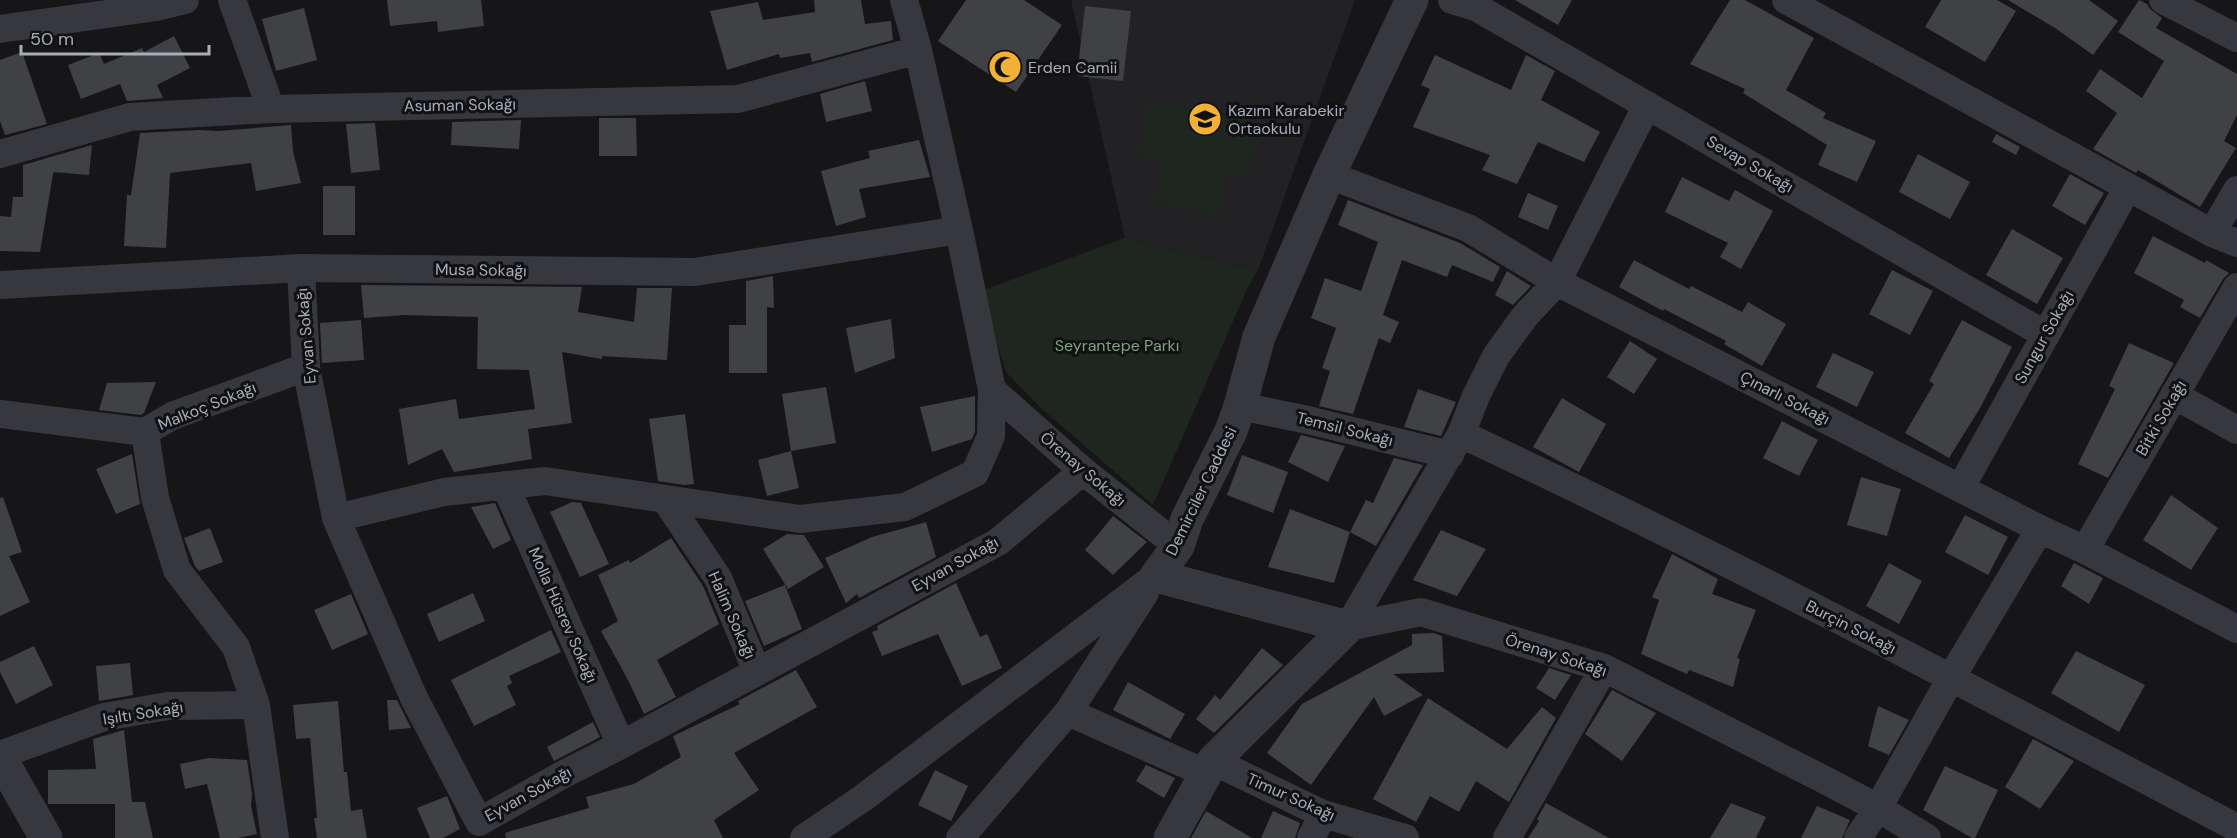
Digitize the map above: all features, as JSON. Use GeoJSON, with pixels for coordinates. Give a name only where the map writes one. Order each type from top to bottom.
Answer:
{"type":"FeatureCollection","features":[{"type":"Feature","properties":{"kind":"street"},"geometry":{"type":"LineString","coordinates":[[0,29],[157,7],[186,0]]}},
{"type":"Feature","properties":{"kind":"street"},"geometry":{"type":"LineString","coordinates":[[232,0],[271,109]]}},
{"type":"Feature","properties":{"kind":"street"},"geometry":{"type":"LineString","coordinates":[[336,518],[444,492],[545,481],[800,519],[905,507],[975,473],[992,436],[992,390],[960,230],[904,0]]}},
{"type":"Feature","properties":{"kind":"street","name":"Demirciler Caddesi"},"geometry":{"type":"LineString","coordinates":[[804,838],[863,798],[1156,576],[1178,546],[1187,519],[1231,431],[1259,337],[1329,175],[1412,0]]}},
{"type":"Feature","properties":{"kind":"street","name":"Sevap Sokağı"},"geometry":{"type":"LineString","coordinates":[[1452,0],[1476,7],[2046,335]]}},
{"type":"Feature","properties":{"kind":"street"},"geometry":{"type":"LineString","coordinates":[[1786,0],[2225,238],[2237,190]]}},
{"type":"Feature","properties":{"kind":"street"},"geometry":{"type":"LineString","coordinates":[[2176,3],[2237,38]]}},
{"type":"Feature","properties":{"kind":"street","name":"Asuman Sokağı"},"geometry":{"type":"LineString","coordinates":[[0,154],[130,117],[271,109],[738,99],[918,50]]}},
{"type":"Feature","properties":{"kind":"street"},"geometry":{"type":"LineString","coordinates":[[1170,838],[1209,767],[1348,627],[1456,445],[1476,396],[1496,356],[1524,316],[1557,282],[1647,105]]}},
{"type":"Feature","properties":{"kind":"street","name":"Çınarlı Sokağı"},"geometry":{"type":"LineString","coordinates":[[1329,175],[1468,228],[1557,282],[2237,629]]}},
{"type":"Feature","properties":{"kind":"street","name":"Sungur Sokağı"},"geometry":{"type":"LineString","coordinates":[[1961,487],[2128,187]]}},
{"type":"Feature","properties":{"kind":"street","name":"Musa Sokağı"},"geometry":{"type":"LineString","coordinates":[[0,285],[301,268],[695,272],[960,230]]}},
{"type":"Feature","properties":{"kind":"street","name":"Eyvan Sokağı"},"geometry":{"type":"LineString","coordinates":[[301,268],[306,367],[336,518],[414,698],[479,822],[561,774],[621,745],[998,542],[1083,471]]}},
{"type":"Feature","properties":{"kind":"street","name":"Bitki Sokağı"},"geometry":{"type":"LineString","coordinates":[[2085,550],[2237,287]]}},
{"type":"Feature","properties":{"kind":"street","name":"Malkoç Sokağı"},"geometry":{"type":"LineString","coordinates":[[275,838],[256,705],[236,647],[177,570],[154,498],[145,432],[172,416],[306,367]]}},
{"type":"Feature","properties":{"kind":"street","name":"Örenay Sokağı"},"geometry":{"type":"LineString","coordinates":[[992,390],[1083,471],[1178,546]]}},
{"type":"Feature","properties":{"kind":"street"},"geometry":{"type":"LineString","coordinates":[[2174,395],[2237,430]]}},
{"type":"Feature","properties":{"kind":"street","name":"Temsil Sokağı"},"geometry":{"type":"LineString","coordinates":[[1240,406],[1456,445]]}},
{"type":"Feature","properties":{"kind":"street"},"geometry":{"type":"LineString","coordinates":[[0,414],[145,432]]}},
{"type":"Feature","properties":{"kind":"street","name":"Burçin Sokağı"},"geometry":{"type":"LineString","coordinates":[[1456,445],[1558,480],[1951,678],[2237,828]]}},
{"type":"Feature","properties":{"kind":"street","name":"Molla Hüsrev Sokağı"},"geometry":{"type":"LineString","coordinates":[[505,485],[621,745]]}},
{"type":"Feature","properties":{"kind":"street","name":"Halim Sokağı"},"geometry":{"type":"LineString","coordinates":[[665,499],[718,579],[757,672]]}},
{"type":"Feature","properties":{"kind":"street"},"geometry":{"type":"LineString","coordinates":[[1858,838],[1878,808],[1951,678],[2040,530]]}},
{"type":"Feature","properties":{"kind":"street"},"geometry":{"type":"LineString","coordinates":[[960,838],[1068,712],[1156,576]]}},
{"type":"Feature","properties":{"kind":"street","name":"Örenay Sokağı"},"geometry":{"type":"LineString","coordinates":[[1156,576],[1348,627],[1421,612],[1604,668],[1878,808],[1928,838]]}},
{"type":"Feature","properties":{"kind":"street"},"geometry":{"type":"LineString","coordinates":[[1507,838],[1604,668]]}},
{"type":"Feature","properties":{"kind":"street","name":"Işıltı Sokağı"},"geometry":{"type":"LineString","coordinates":[[0,756],[104,717],[168,706],[256,705]]}},
{"type":"Feature","properties":{"kind":"street","name":"Timur Sokağı"},"geometry":{"type":"LineString","coordinates":[[1068,712],[1209,767],[1317,826],[1405,838]]}},
{"type":"Feature","properties":{"kind":"street"},"geometry":{"type":"LineString","coordinates":[[0,756],[46,838]]}},
{"type":"Feature","properties":{"kind":"shaded area","name":"Kazım Karabekir Ortaokulu"},"geometry":{"type":"Polygon","coordinates":[[[1071,0],[1355,0],[1258,270],[1125,238],[1071,0]]]}},
{"type":"Feature","properties":{"kind":"green space"},"geometry":{"type":"Polygon","coordinates":[[[1147,101],[1259,121],[1248,177],[1229,174],[1221,216],[1152,203],[1160,161],[1137,156],[1147,101]]]}},
{"type":"Feature","properties":{"kind":"green space","name":"Seyrantepe Parkı"},"geometry":{"type":"Polygon","coordinates":[[[1125,238],[1258,270],[1247,289],[1153,505],[1041,408],[1006,372],[981,291],[1125,238]]]}},
{"type":"Feature","properties":{"kind":"building"},"geometry":{"type":"Polygon","coordinates":[[[387,0],[481,0],[484,26],[438,32],[437,21],[390,26],[387,0]]]}},
{"type":"Feature","properties":{"kind":"building"},"geometry":{"type":"Polygon","coordinates":[[[814,0],[861,0],[865,24],[891,21],[893,40],[812,62],[810,53],[780,58],[779,54],[727,70],[710,11],[758,2],[763,20],[815,12],[814,0]]]}},
{"type":"Feature","properties":{"kind":"building","name":"Erden Camii"},"geometry":{"type":"Polygon","coordinates":[[[966,0],[1024,0],[1062,25],[1016,92],[938,41],[966,0]]]}},
{"type":"Feature","properties":{"kind":"building"},"geometry":{"type":"Polygon","coordinates":[[[1515,0],[1572,0],[1558,25],[1515,0]]]}},
{"type":"Feature","properties":{"kind":"building"},"geometry":{"type":"Polygon","coordinates":[[[1730,0],[1745,0],[1814,38],[1786,90],[1826,113],[1823,118],[1876,141],[1857,182],[1818,165],[1827,145],[1743,93],[1745,89],[1690,64],[1730,0]]]}},
{"type":"Feature","properties":{"kind":"building"},"geometry":{"type":"Polygon","coordinates":[[[1941,0],[1997,0],[2016,11],[1985,62],[1925,27],[1941,0]]]}},
{"type":"Feature","properties":{"kind":"building"},"geometry":{"type":"Polygon","coordinates":[[[2008,0],[2089,0],[2118,21],[2093,55],[2055,28],[2008,0]]]}},
{"type":"Feature","properties":{"kind":"building"},"geometry":{"type":"Polygon","coordinates":[[[2139,0],[2162,18],[2156,28],[2237,74],[2237,115],[2224,141],[2236,148],[2200,207],[2138,170],[2136,173],[2093,149],[2117,113],[2086,91],[2100,69],[2142,98],[2164,61],[2118,32],[2139,0]]]}},
{"type":"Feature","properties":{"kind":"building"},"geometry":{"type":"Polygon","coordinates":[[[1085,6],[1131,11],[1123,81],[1077,76],[1085,6]]]}},
{"type":"Feature","properties":{"kind":"building"},"geometry":{"type":"Polygon","coordinates":[[[304,8],[317,60],[276,71],[262,19],[304,8]]]}},
{"type":"Feature","properties":{"kind":"building"},"geometry":{"type":"Polygon","coordinates":[[[174,36],[190,68],[157,85],[163,98],[127,101],[120,84],[81,99],[68,65],[99,53],[104,64],[142,48],[144,52],[174,36]]]}},
{"type":"Feature","properties":{"kind":"building"},"geometry":{"type":"Polygon","coordinates":[[[22,52],[47,124],[5,135],[0,121],[0,60],[22,52]]]}},
{"type":"Feature","properties":{"kind":"building"},"geometry":{"type":"Polygon","coordinates":[[[1435,55],[1511,90],[1526,55],[1555,71],[1541,100],[1600,132],[1584,162],[1538,142],[1517,184],[1482,170],[1490,155],[1413,127],[1430,89],[1421,85],[1435,55]]]}},
{"type":"Feature","properties":{"kind":"building"},"geometry":{"type":"Polygon","coordinates":[[[865,81],[872,111],[826,122],[820,94],[865,81]]]}},
{"type":"Feature","properties":{"kind":"building"},"geometry":{"type":"Polygon","coordinates":[[[599,118],[636,118],[637,156],[599,156],[599,118]]]}},
{"type":"Feature","properties":{"kind":"building"},"geometry":{"type":"Polygon","coordinates":[[[521,120],[519,149],[451,145],[452,122],[521,120]]]}},
{"type":"Feature","properties":{"kind":"building"},"geometry":{"type":"Polygon","coordinates":[[[375,123],[380,170],[351,173],[346,124],[375,123]]]}},
{"type":"Feature","properties":{"kind":"building"},"geometry":{"type":"Polygon","coordinates":[[[291,125],[293,151],[301,183],[256,191],[251,163],[170,173],[166,248],[124,246],[127,195],[131,195],[140,133],[218,131],[291,125]]]}},
{"type":"Feature","properties":{"kind":"building"},"geometry":{"type":"Polygon","coordinates":[[[1996,134],[2020,147],[2016,155],[1992,142],[1996,134]]]}},
{"type":"Feature","properties":{"kind":"building"},"geometry":{"type":"Polygon","coordinates":[[[919,140],[930,177],[859,189],[866,217],[836,226],[821,171],[870,158],[868,151],[919,140]]]}},
{"type":"Feature","properties":{"kind":"building"},"geometry":{"type":"Polygon","coordinates":[[[92,145],[89,175],[54,172],[53,174],[40,252],[0,251],[0,216],[11,217],[13,197],[23,197],[23,165],[92,145]]]}},
{"type":"Feature","properties":{"kind":"building"},"geometry":{"type":"Polygon","coordinates":[[[1918,154],[1970,182],[1950,219],[1899,192],[1918,154]]]}},
{"type":"Feature","properties":{"kind":"building"},"geometry":{"type":"Polygon","coordinates":[[[2070,174],[2104,193],[2085,225],[2052,206],[2070,174]]]}},
{"type":"Feature","properties":{"kind":"building"},"geometry":{"type":"Polygon","coordinates":[[[1682,177],[1729,201],[1735,190],[1773,211],[1741,269],[1720,257],[1728,243],[1665,212],[1682,177]]]}},
{"type":"Feature","properties":{"kind":"building"},"geometry":{"type":"Polygon","coordinates":[[[323,186],[355,186],[355,235],[323,235],[323,186]]]}},
{"type":"Feature","properties":{"kind":"building"},"geometry":{"type":"Polygon","coordinates":[[[1528,193],[1558,206],[1548,230],[1518,217],[1528,193]]]}},
{"type":"Feature","properties":{"kind":"building"},"geometry":{"type":"Polygon","coordinates":[[[1348,200],[1460,243],[1500,267],[1493,282],[1452,265],[1447,277],[1402,260],[1383,315],[1399,322],[1390,343],[1379,338],[1353,414],[1319,406],[1330,371],[1322,368],[1336,328],[1311,318],[1325,278],[1361,291],[1378,242],[1338,225],[1348,200]]]}},
{"type":"Feature","properties":{"kind":"building"},"geometry":{"type":"Polygon","coordinates":[[[2012,229],[2063,258],[2037,304],[1986,275],[2012,229]]]}},
{"type":"Feature","properties":{"kind":"building"},"geometry":{"type":"Polygon","coordinates":[[[2153,236],[2229,273],[2200,318],[2180,307],[2184,300],[2134,273],[2153,236]]]}},
{"type":"Feature","properties":{"kind":"building"},"geometry":{"type":"Polygon","coordinates":[[[1634,260],[1689,289],[1691,286],[1742,312],[1748,302],[1786,324],[1762,366],[1724,344],[1726,341],[1619,287],[1634,260]]]}},
{"type":"Feature","properties":{"kind":"building"},"geometry":{"type":"Polygon","coordinates":[[[1892,270],[1933,291],[1910,335],[1869,314],[1892,270]]]}},
{"type":"Feature","properties":{"kind":"building"},"geometry":{"type":"Polygon","coordinates":[[[1507,271],[1531,286],[1513,305],[1495,295],[1507,271]]]}},
{"type":"Feature","properties":{"kind":"building"},"geometry":{"type":"Polygon","coordinates":[[[773,276],[774,308],[767,307],[767,373],[729,373],[729,325],[746,325],[746,281],[773,276]]]}},
{"type":"Feature","properties":{"kind":"building"},"geometry":{"type":"Polygon","coordinates":[[[361,285],[582,287],[578,312],[634,322],[637,288],[672,288],[667,360],[602,356],[602,359],[562,352],[572,423],[528,429],[532,459],[454,472],[442,449],[408,465],[399,409],[456,399],[459,419],[535,409],[529,370],[477,369],[478,317],[404,315],[364,318],[361,285]]]}},
{"type":"Feature","properties":{"kind":"building"},"geometry":{"type":"Polygon","coordinates":[[[891,319],[895,358],[855,373],[846,328],[891,319]]]}},
{"type":"Feature","properties":{"kind":"building"},"geometry":{"type":"Polygon","coordinates":[[[361,320],[364,360],[322,363],[320,323],[361,320]]]}},
{"type":"Feature","properties":{"kind":"building"},"geometry":{"type":"Polygon","coordinates":[[[1962,320],[2012,347],[1980,408],[1949,458],[1905,433],[1934,384],[1929,381],[1962,320]]]}},
{"type":"Feature","properties":{"kind":"building"},"geometry":{"type":"Polygon","coordinates":[[[1630,341],[1657,359],[1634,394],[1607,377],[1630,341]]]}},
{"type":"Feature","properties":{"kind":"building"},"geometry":{"type":"Polygon","coordinates":[[[2129,343],[2174,363],[2108,478],[2078,464],[2115,389],[2109,386],[2129,343]]]}},
{"type":"Feature","properties":{"kind":"building"},"geometry":{"type":"Polygon","coordinates":[[[1833,353],[1874,372],[1857,407],[1816,387],[1833,353]]]}},
{"type":"Feature","properties":{"kind":"building"},"geometry":{"type":"Polygon","coordinates":[[[156,382],[144,413],[141,415],[99,410],[107,383],[156,382]]]}},
{"type":"Feature","properties":{"kind":"building"},"geometry":{"type":"Polygon","coordinates":[[[826,387],[836,443],[791,451],[782,394],[826,387]]]}},
{"type":"Feature","properties":{"kind":"building"},"geometry":{"type":"Polygon","coordinates":[[[1418,389],[1456,402],[1441,436],[1404,427],[1418,389]]]}},
{"type":"Feature","properties":{"kind":"building"},"geometry":{"type":"Polygon","coordinates":[[[975,396],[975,432],[972,439],[932,452],[920,407],[975,396]]]}},
{"type":"Feature","properties":{"kind":"building"},"geometry":{"type":"Polygon","coordinates":[[[1562,398],[1606,424],[1579,472],[1533,447],[1562,398]]]}},
{"type":"Feature","properties":{"kind":"building"},"geometry":{"type":"Polygon","coordinates":[[[685,414],[694,484],[684,485],[658,481],[649,419],[685,414]]]}},
{"type":"Feature","properties":{"kind":"building"},"geometry":{"type":"Polygon","coordinates":[[[1782,421],[1818,440],[1799,476],[1763,458],[1782,421]]]}},
{"type":"Feature","properties":{"kind":"building"},"geometry":{"type":"Polygon","coordinates":[[[1301,435],[1345,446],[1328,482],[1288,462],[1301,435]]]}},
{"type":"Feature","properties":{"kind":"building"},"geometry":{"type":"Polygon","coordinates":[[[791,451],[799,488],[767,496],[758,460],[791,451]]]}},
{"type":"Feature","properties":{"kind":"building"},"geometry":{"type":"Polygon","coordinates":[[[132,454],[140,504],[116,514],[96,469],[132,454]]]}},
{"type":"Feature","properties":{"kind":"building"},"geometry":{"type":"Polygon","coordinates":[[[1242,455],[1288,472],[1273,513],[1227,495],[1242,455]]]}},
{"type":"Feature","properties":{"kind":"building"},"geometry":{"type":"Polygon","coordinates":[[[1394,458],[1423,465],[1376,546],[1350,532],[1366,500],[1373,503],[1394,458]]]}},
{"type":"Feature","properties":{"kind":"building"},"geometry":{"type":"Polygon","coordinates":[[[1861,477],[1901,489],[1887,536],[1847,525],[1861,477]]]}},
{"type":"Feature","properties":{"kind":"building"},"geometry":{"type":"Polygon","coordinates":[[[2171,495],[2218,528],[2191,570],[2143,540],[2171,495]]]}},
{"type":"Feature","properties":{"kind":"building"},"geometry":{"type":"Polygon","coordinates":[[[3,497],[22,552],[9,556],[30,602],[0,616],[0,498],[3,497]]]}},
{"type":"Feature","properties":{"kind":"building"},"geometry":{"type":"Polygon","coordinates":[[[572,502],[581,503],[609,564],[580,577],[550,512],[572,502]]]}},
{"type":"Feature","properties":{"kind":"building"},"geometry":{"type":"Polygon","coordinates":[[[495,503],[511,540],[493,549],[471,507],[495,503]]]}},
{"type":"Feature","properties":{"kind":"building"},"geometry":{"type":"Polygon","coordinates":[[[1290,509],[1350,532],[1334,583],[1268,567],[1290,509]]]}},
{"type":"Feature","properties":{"kind":"building"},"geometry":{"type":"Polygon","coordinates":[[[1965,515],[2008,537],[1988,575],[1945,552],[1965,515]]]}},
{"type":"Feature","properties":{"kind":"building"},"geometry":{"type":"Polygon","coordinates":[[[1113,516],[1147,542],[1113,575],[1085,550],[1113,516]]]}},
{"type":"Feature","properties":{"kind":"building"},"geometry":{"type":"Polygon","coordinates":[[[926,522],[936,557],[859,598],[857,594],[846,603],[825,558],[872,537],[926,522]]]}},
{"type":"Feature","properties":{"kind":"building"},"geometry":{"type":"Polygon","coordinates":[[[210,528],[223,562],[199,571],[184,538],[210,528]]]}},
{"type":"Feature","properties":{"kind":"building"},"geometry":{"type":"Polygon","coordinates":[[[1441,530],[1486,549],[1457,596],[1413,580],[1441,530]]]}},
{"type":"Feature","properties":{"kind":"building"},"geometry":{"type":"Polygon","coordinates":[[[787,534],[804,535],[824,567],[788,589],[763,549],[787,534]]]}},
{"type":"Feature","properties":{"kind":"building"},"geometry":{"type":"Polygon","coordinates":[[[671,538],[703,586],[719,624],[657,660],[676,697],[644,714],[601,631],[618,621],[598,575],[629,560],[630,563],[671,538]]]}},
{"type":"Feature","properties":{"kind":"building"},"geometry":{"type":"Polygon","coordinates":[[[1672,554],[1718,579],[1712,594],[1756,610],[1737,658],[1740,659],[1733,687],[1689,670],[1687,674],[1641,654],[1659,600],[1652,597],[1672,554]]]}},
{"type":"Feature","properties":{"kind":"building"},"geometry":{"type":"Polygon","coordinates":[[[1889,563],[1922,581],[1899,624],[1866,606],[1889,563]]]}},
{"type":"Feature","properties":{"kind":"building"},"geometry":{"type":"Polygon","coordinates":[[[2074,563],[2103,578],[2089,604],[2061,586],[2074,563]]]}},
{"type":"Feature","properties":{"kind":"building"},"geometry":{"type":"Polygon","coordinates":[[[956,583],[980,637],[987,634],[1002,668],[962,686],[938,634],[882,656],[872,632],[878,630],[877,626],[956,583]]]}},
{"type":"Feature","properties":{"kind":"building"},"geometry":{"type":"Polygon","coordinates":[[[785,585],[802,629],[764,646],[745,601],[785,585]]]}},
{"type":"Feature","properties":{"kind":"building"},"geometry":{"type":"Polygon","coordinates":[[[473,593],[485,621],[439,642],[427,614],[473,593]]]}},
{"type":"Feature","properties":{"kind":"building"},"geometry":{"type":"Polygon","coordinates":[[[351,594],[368,634],[332,650],[314,610],[351,594]]]}},
{"type":"Feature","properties":{"kind":"building"},"geometry":{"type":"Polygon","coordinates":[[[551,630],[561,652],[509,676],[512,683],[507,686],[516,705],[474,726],[451,680],[551,630]]]}},
{"type":"Feature","properties":{"kind":"building"},"geometry":{"type":"Polygon","coordinates":[[[1434,633],[1442,636],[1444,672],[1393,674],[1423,695],[1384,716],[1374,697],[1311,785],[1267,753],[1302,704],[1412,645],[1412,634],[1434,633]]]}},
{"type":"Feature","properties":{"kind":"building"},"geometry":{"type":"Polygon","coordinates":[[[34,646],[53,685],[16,704],[0,672],[0,662],[34,646]]]}},
{"type":"Feature","properties":{"kind":"building"},"geometry":{"type":"Polygon","coordinates":[[[1262,648],[1283,665],[1214,733],[1196,719],[1215,695],[1220,700],[1262,648]]]}},
{"type":"Feature","properties":{"kind":"building"},"geometry":{"type":"Polygon","coordinates":[[[2076,651],[2145,685],[2119,732],[2051,693],[2076,651]]]}},
{"type":"Feature","properties":{"kind":"building"},"geometry":{"type":"Polygon","coordinates":[[[130,663],[133,695],[99,701],[96,666],[130,663]]]}},
{"type":"Feature","properties":{"kind":"building"},"geometry":{"type":"Polygon","coordinates":[[[1549,668],[1571,675],[1555,700],[1536,688],[1549,668]]]}},
{"type":"Feature","properties":{"kind":"building"},"geometry":{"type":"Polygon","coordinates":[[[796,670],[817,707],[734,753],[759,790],[714,820],[723,838],[506,838],[505,833],[589,808],[586,797],[634,784],[681,757],[673,736],[740,704],[738,701],[796,670]]]}},
{"type":"Feature","properties":{"kind":"building"},"geometry":{"type":"Polygon","coordinates":[[[1128,682],[1185,714],[1170,739],[1113,710],[1128,682]]]}},
{"type":"Feature","properties":{"kind":"building"},"geometry":{"type":"Polygon","coordinates":[[[1612,690],[1656,713],[1622,761],[1585,734],[1612,690]]]}},
{"type":"Feature","properties":{"kind":"building"},"geometry":{"type":"Polygon","coordinates":[[[1428,698],[1507,749],[1542,707],[1556,718],[1509,802],[1476,781],[1459,812],[1430,796],[1416,822],[1373,799],[1428,698]]]}},
{"type":"Feature","properties":{"kind":"building"},"geometry":{"type":"Polygon","coordinates":[[[387,700],[397,700],[411,728],[389,730],[387,700]]]}},
{"type":"Feature","properties":{"kind":"building"},"geometry":{"type":"Polygon","coordinates":[[[338,701],[344,772],[347,772],[351,811],[362,809],[367,838],[317,838],[310,738],[296,739],[293,705],[338,701]]]}},
{"type":"Feature","properties":{"kind":"building"},"geometry":{"type":"Polygon","coordinates":[[[1878,706],[1909,720],[1889,755],[1868,746],[1878,706]]]}},
{"type":"Feature","properties":{"kind":"building"},"geometry":{"type":"Polygon","coordinates":[[[593,722],[600,737],[554,761],[547,747],[593,722]]]}},
{"type":"Feature","properties":{"kind":"building"},"geometry":{"type":"Polygon","coordinates":[[[124,730],[132,802],[145,802],[153,838],[115,838],[115,804],[48,804],[48,770],[96,769],[93,739],[124,730]]]}},
{"type":"Feature","properties":{"kind":"building"},"geometry":{"type":"Polygon","coordinates":[[[2033,739],[2074,761],[2040,809],[2005,787],[2033,739]]]}},
{"type":"Feature","properties":{"kind":"building"},"geometry":{"type":"Polygon","coordinates":[[[208,758],[247,760],[252,794],[251,806],[257,834],[238,838],[220,838],[207,784],[185,789],[180,764],[208,758]]]}},
{"type":"Feature","properties":{"kind":"building"},"geometry":{"type":"Polygon","coordinates":[[[1146,765],[1175,778],[1164,798],[1136,781],[1146,765]]]}},
{"type":"Feature","properties":{"kind":"building"},"geometry":{"type":"Polygon","coordinates":[[[1945,766],[1998,790],[1975,838],[1923,810],[1945,766]]]}},
{"type":"Feature","properties":{"kind":"building"},"geometry":{"type":"Polygon","coordinates":[[[935,770],[968,786],[951,821],[918,805],[935,770]]]}},
{"type":"Feature","properties":{"kind":"building"},"geometry":{"type":"Polygon","coordinates":[[[447,796],[460,829],[443,838],[430,838],[417,808],[447,796]]]}},
{"type":"Feature","properties":{"kind":"building"},"geometry":{"type":"Polygon","coordinates":[[[1546,803],[1609,838],[1528,838],[1539,821],[1537,819],[1546,803]]]}},
{"type":"Feature","properties":{"kind":"building"},"geometry":{"type":"Polygon","coordinates":[[[1731,803],[1766,817],[1756,838],[1710,838],[1731,803]]]}},
{"type":"Feature","properties":{"kind":"building"},"geometry":{"type":"Polygon","coordinates":[[[1817,806],[1850,820],[1842,838],[1801,838],[1817,806]]]}},
{"type":"Feature","properties":{"kind":"building"},"geometry":{"type":"Polygon","coordinates":[[[1206,811],[1252,838],[1191,838],[1206,811]]]}},
{"type":"Feature","properties":{"kind":"building"},"geometry":{"type":"Polygon","coordinates":[[[1273,811],[1300,823],[1295,838],[1261,838],[1273,811]]]}},
{"type":"Feature","properties":{"kind":"place","name":"Erden Camii"},"geometry":{"type":"Point","coordinates":[1005,67]}},
{"type":"Feature","properties":{"kind":"place","name":"Kazım Karabekir Ortaokulu"},"geometry":{"type":"Point","coordinates":[1205,119]}}]}
